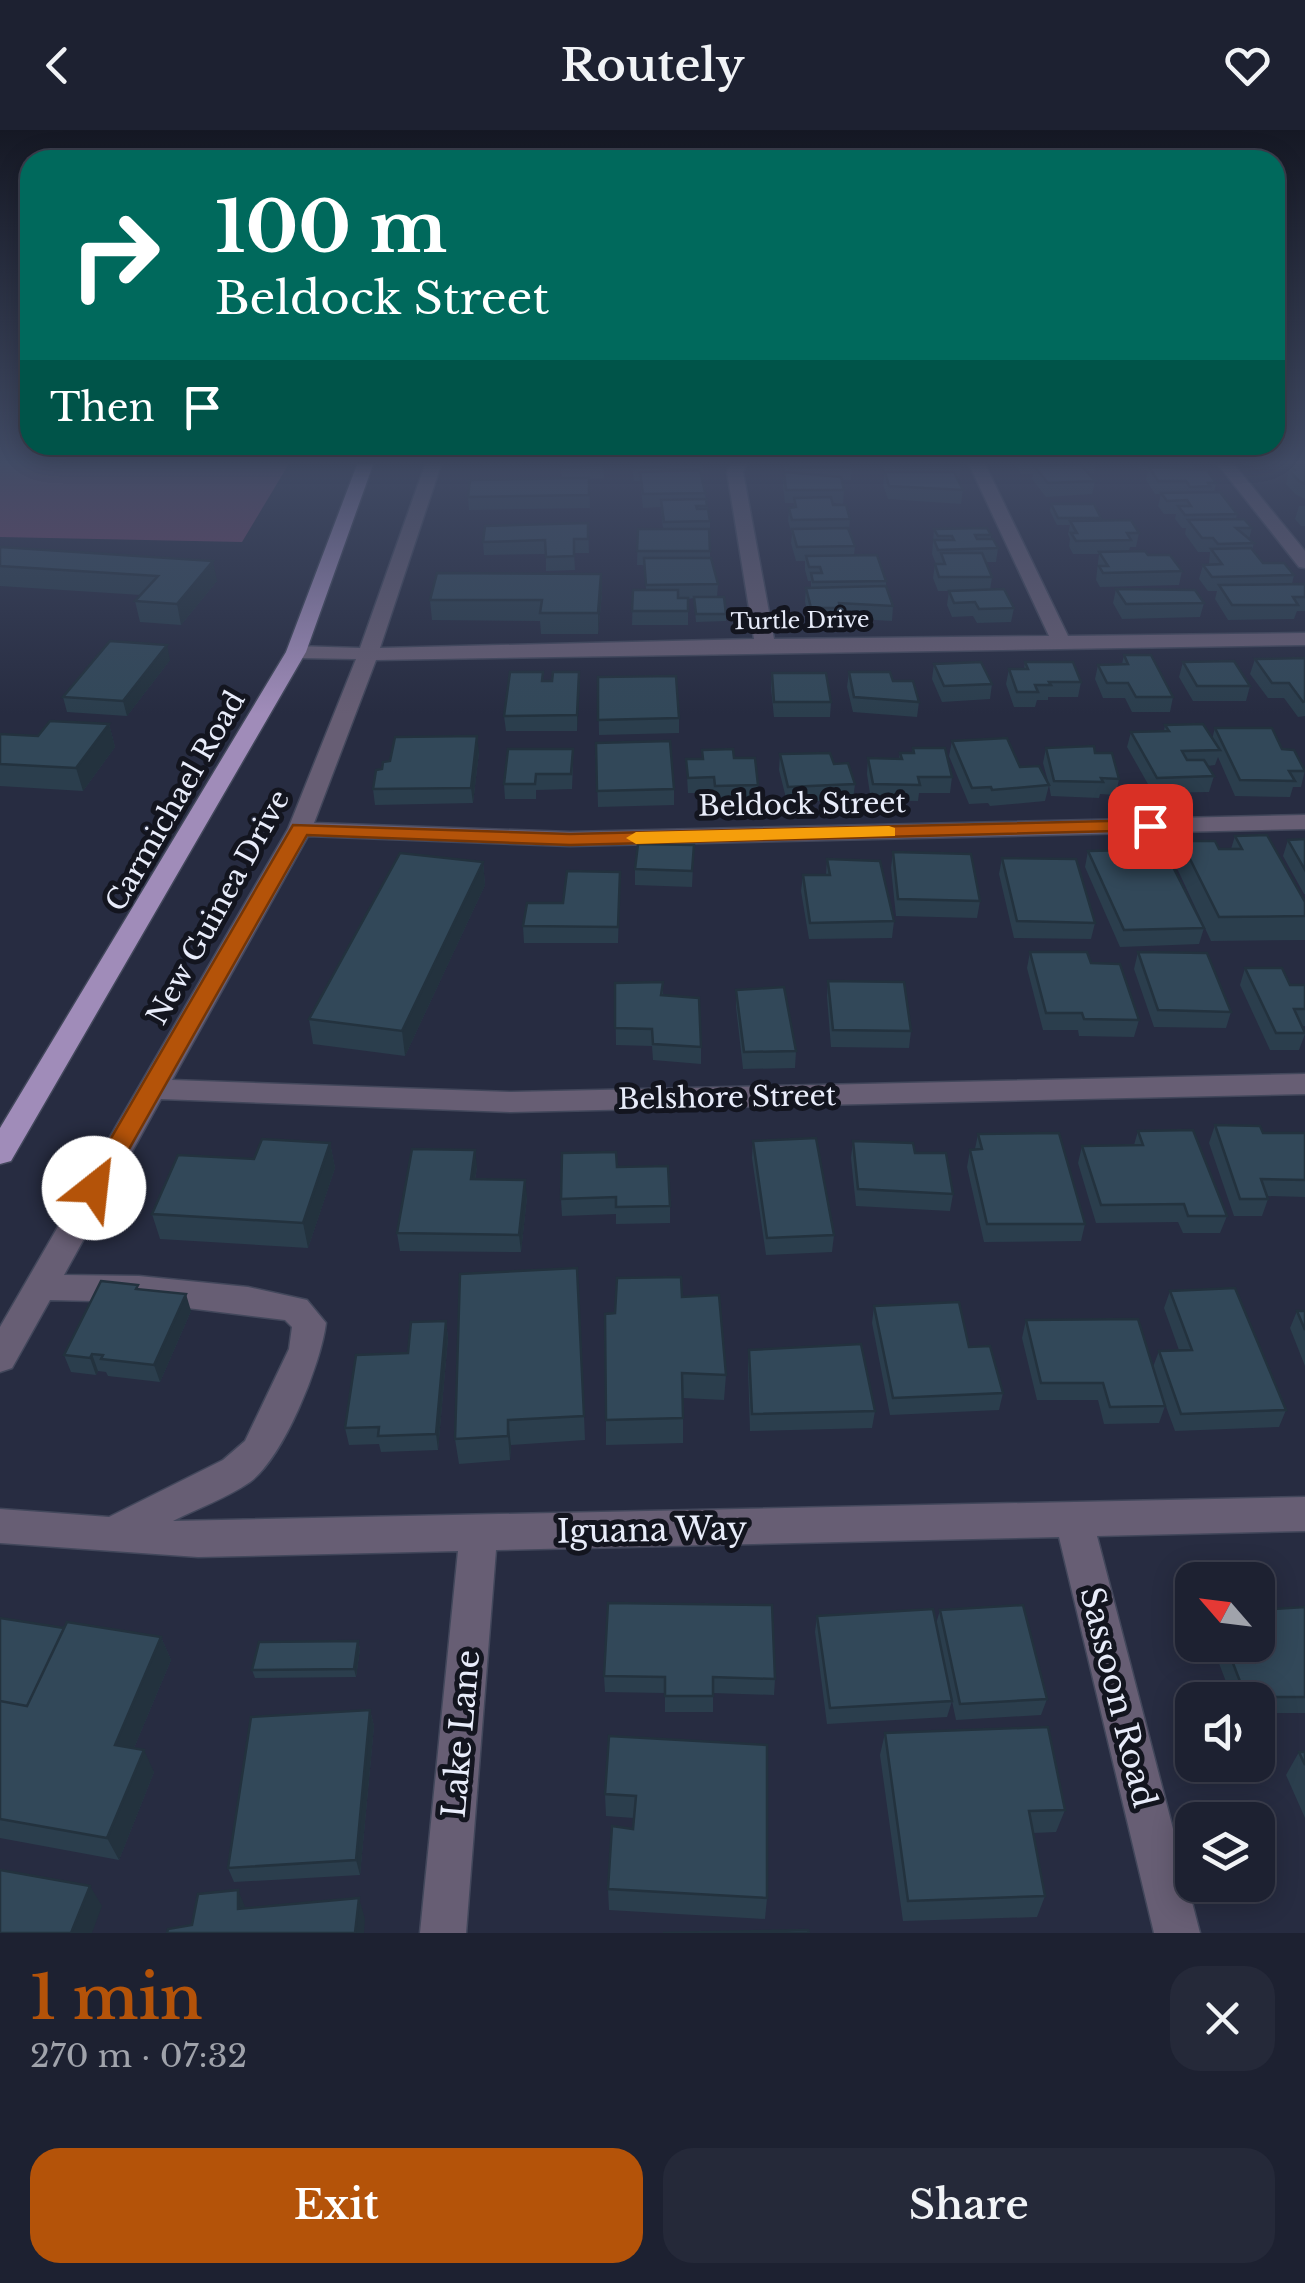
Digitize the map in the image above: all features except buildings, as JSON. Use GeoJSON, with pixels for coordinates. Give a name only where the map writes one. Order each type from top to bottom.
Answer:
{"type":"FeatureCollection","features":[{"type":"Feature","properties":{"kind":"main road","name":"Carmichael Road"},"geometry":{"type":"LineString","coordinates":[[0,1153],[296,652],[335,546]]}},
{"type":"Feature","properties":{"kind":"street","name":"New Guinea Drive"},"geometry":{"type":"LineString","coordinates":[[0,1358],[300,829],[405,546]]}},
{"type":"Feature","properties":{"kind":"street"},"geometry":{"type":"LineString","coordinates":[[748,546],[765,645]]}},
{"type":"Feature","properties":{"kind":"street"},"geometry":{"type":"LineString","coordinates":[[1016,546],[1062,642]]}},
{"type":"Feature","properties":{"kind":"street","name":"Turtle Drive"},"geometry":{"type":"LineString","coordinates":[[296,652],[1305,639]]}},
{"type":"Feature","properties":{"kind":"street","name":"Beldock Street"},"geometry":{"type":"LineString","coordinates":[[300,829],[570,840],[1305,822]]}},
{"type":"Feature","properties":{"kind":"street","name":"Belshore Street"},"geometry":{"type":"LineString","coordinates":[[150,1089],[512,1102],[1305,1084]]}},
{"type":"Feature","properties":{"kind":"street"},"geometry":{"type":"LineString","coordinates":[[39,1287],[139,1289],[248,1300],[295,1309],[309,1323],[306,1349],[258,1452],[236,1472],[112,1534]]}},
{"type":"Feature","properties":{"kind":"street","name":"Iguana Way"},"geometry":{"type":"LineString","coordinates":[[0,1526],[198,1540],[1305,1514]]}},
{"type":"Feature","properties":{"kind":"street","name":"Sassoon Road"},"geometry":{"type":"LineString","coordinates":[[1074,1519],[1177,1933]]}},
{"type":"Feature","properties":{"kind":"street","name":"Lake Lane"},"geometry":{"type":"LineString","coordinates":[[443,1933],[478,1535]]}},
{"type":"Feature","properties":{"kind":"slow traffic"},"geometry":{"type":"LineString","coordinates":[[636,838],[889,832]]}},
{"type":"Feature","properties":{"kind":"route"},"geometry":{"type":"LineString","coordinates":[[94,1188],[300,829],[570,840],[1150,826]]}}]}
